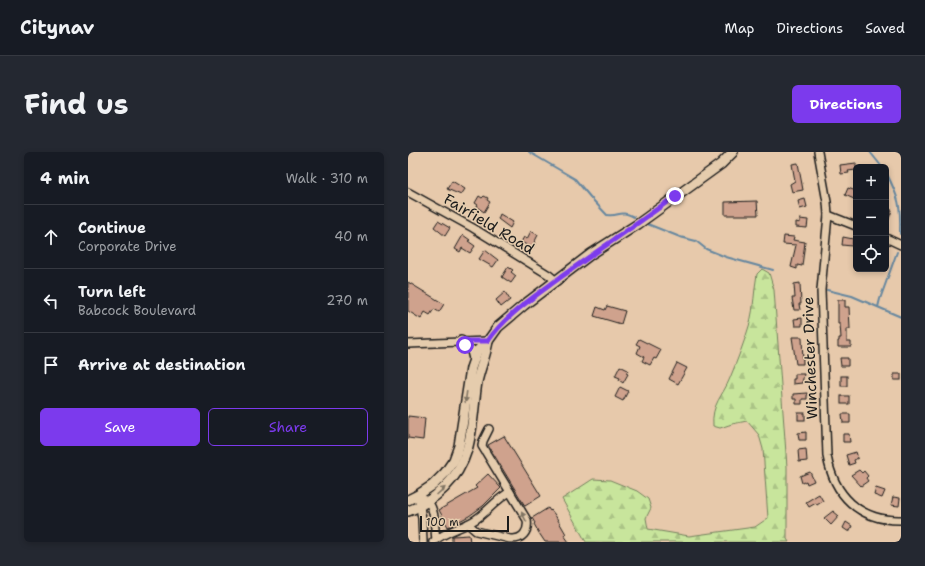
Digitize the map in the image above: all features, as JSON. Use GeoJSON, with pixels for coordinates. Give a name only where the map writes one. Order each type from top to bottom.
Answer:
{"type":"FeatureCollection","features":[{"type":"Feature","properties":{"kind":"street"},"geometry":{"type":"LineString","coordinates":[[408,500],[429,488],[445,473],[457,454],[469,376],[474,359],[480,348],[488,341],[504,321],[591,254],[638,224],[721,164],[733,152]]}},
{"type":"Feature","properties":{"kind":"street","name":"Winchester Drive"},"geometry":{"type":"LineString","coordinates":[[818,152],[828,216],[821,290],[827,456],[830,470],[840,490],[852,504],[877,518],[901,520]]}},
{"type":"Feature","properties":{"kind":"street","name":"Fairfield Road"},"geometry":{"type":"LineString","coordinates":[[408,192],[473,228],[549,275],[556,281]]}},
{"type":"Feature","properties":{"kind":"street"},"geometry":{"type":"LineString","coordinates":[[828,216],[853,225]]}},
{"type":"Feature","properties":{"kind":"street"},"geometry":{"type":"LineString","coordinates":[[889,239],[901,245]]}},
{"type":"Feature","properties":{"kind":"street"},"geometry":{"type":"LineString","coordinates":[[461,341],[472,351],[474,359]]}},
{"type":"Feature","properties":{"kind":"street"},"geometry":{"type":"LineString","coordinates":[[408,344],[488,341]]}},
{"type":"Feature","properties":{"kind":"street"},"geometry":{"type":"LineString","coordinates":[[408,511],[428,501],[439,493],[453,479],[463,463],[470,440],[479,372],[488,341]]}},
{"type":"Feature","properties":{"kind":"street"},"geometry":{"type":"LineString","coordinates":[[468,524],[472,529],[479,532],[510,539],[515,539],[522,536],[527,530],[527,520],[482,446],[489,430]]}},
{"type":"Feature","properties":{"kind":"street"},"geometry":{"type":"LineString","coordinates":[[418,495],[428,501],[432,509],[434,540],[443,534],[468,524],[487,512],[501,497],[510,492]]}},
{"type":"Feature","properties":{"kind":"street"},"geometry":{"type":"LineString","coordinates":[[418,495],[422,518],[423,542]]}},
{"type":"Feature","properties":{"kind":"green space"},"geometry":{"type":"Polygon","coordinates":[[[762,269],[769,273],[774,290],[787,467],[787,539],[789,542],[586,542],[562,499],[593,479],[610,480],[637,491],[648,499],[651,508],[646,518],[648,529],[689,536],[755,527],[768,518],[763,449],[759,435],[747,421],[720,428],[713,426],[714,412],[718,400],[730,378],[748,330],[757,274],[762,269]]]}},
{"type":"Feature","properties":{"kind":"building"},"geometry":{"type":"Polygon","coordinates":[[[798,163],[803,190],[792,192],[790,184],[795,181],[792,164],[798,163]]]}},
{"type":"Feature","properties":{"kind":"building"},"geometry":{"type":"Polygon","coordinates":[[[856,163],[853,164],[853,170],[848,171],[849,173],[841,174],[840,165],[856,163]]]}},
{"type":"Feature","properties":{"kind":"building"},"geometry":{"type":"Polygon","coordinates":[[[452,181],[465,189],[461,195],[447,189],[452,181]]]}},
{"type":"Feature","properties":{"kind":"building"},"geometry":{"type":"Polygon","coordinates":[[[848,188],[853,190],[853,199],[845,195],[848,188]]]}},
{"type":"Feature","properties":{"kind":"building"},"geometry":{"type":"Polygon","coordinates":[[[479,196],[482,198],[484,196],[488,198],[487,200],[490,202],[484,212],[477,207],[478,205],[475,203],[479,196]]]}},
{"type":"Feature","properties":{"kind":"building"},"geometry":{"type":"Polygon","coordinates":[[[805,199],[807,207],[800,209],[798,201],[805,199]]]}},
{"type":"Feature","properties":{"kind":"building"},"geometry":{"type":"Polygon","coordinates":[[[757,201],[758,215],[725,215],[725,202],[757,201]]]}},
{"type":"Feature","properties":{"kind":"building"},"geometry":{"type":"Polygon","coordinates":[[[889,210],[892,210],[889,219],[889,210]]]}},
{"type":"Feature","properties":{"kind":"building"},"geometry":{"type":"Polygon","coordinates":[[[500,214],[513,222],[510,228],[498,219],[500,214]]]}},
{"type":"Feature","properties":{"kind":"building"},"geometry":{"type":"Polygon","coordinates":[[[800,219],[808,220],[807,228],[796,227],[796,222],[800,223],[800,219]]]}},
{"type":"Feature","properties":{"kind":"building"},"geometry":{"type":"Polygon","coordinates":[[[438,221],[450,228],[445,236],[434,227],[438,221]]]}},
{"type":"Feature","properties":{"kind":"building"},"geometry":{"type":"Polygon","coordinates":[[[531,231],[538,235],[533,248],[521,242],[524,237],[527,239],[531,231]]]}},
{"type":"Feature","properties":{"kind":"building"},"geometry":{"type":"Polygon","coordinates":[[[463,235],[475,246],[470,253],[462,248],[460,252],[455,249],[463,235]]]}},
{"type":"Feature","properties":{"kind":"building"},"geometry":{"type":"Polygon","coordinates":[[[784,236],[794,237],[793,240],[805,242],[802,266],[797,265],[797,269],[791,267],[796,245],[783,244],[784,236]]]}},
{"type":"Feature","properties":{"kind":"building"},"geometry":{"type":"Polygon","coordinates":[[[843,237],[853,239],[852,246],[842,245],[843,237]]]}},
{"type":"Feature","properties":{"kind":"building"},"geometry":{"type":"Polygon","coordinates":[[[485,250],[498,260],[493,267],[479,259],[485,250]]]}},
{"type":"Feature","properties":{"kind":"building"},"geometry":{"type":"Polygon","coordinates":[[[508,267],[513,270],[511,272],[516,276],[511,283],[502,277],[508,267]]]}},
{"type":"Feature","properties":{"kind":"building"},"geometry":{"type":"Polygon","coordinates":[[[408,282],[444,304],[439,312],[434,309],[430,315],[425,312],[421,319],[408,311],[408,282]]]}},
{"type":"Feature","properties":{"kind":"building"},"geometry":{"type":"Polygon","coordinates":[[[800,283],[800,310],[794,310],[792,298],[795,298],[794,284],[800,283]]]}},
{"type":"Feature","properties":{"kind":"building"},"geometry":{"type":"Polygon","coordinates":[[[505,292],[510,300],[501,307],[496,300],[505,292]]]}},
{"type":"Feature","properties":{"kind":"building"},"geometry":{"type":"Polygon","coordinates":[[[838,300],[845,300],[845,307],[849,307],[850,329],[847,329],[847,342],[851,342],[851,347],[838,347],[839,338],[841,338],[840,324],[838,324],[838,300]]]}},
{"type":"Feature","properties":{"kind":"building"},"geometry":{"type":"Polygon","coordinates":[[[607,306],[625,311],[621,324],[594,316],[597,307],[605,310],[607,306]]]}},
{"type":"Feature","properties":{"kind":"building"},"geometry":{"type":"Polygon","coordinates":[[[802,318],[802,326],[795,326],[794,319],[802,318]]]}},
{"type":"Feature","properties":{"kind":"building"},"geometry":{"type":"Polygon","coordinates":[[[792,337],[802,337],[803,364],[796,364],[792,337]]]}},
{"type":"Feature","properties":{"kind":"building"},"geometry":{"type":"Polygon","coordinates":[[[639,339],[661,350],[656,359],[654,358],[650,365],[642,361],[644,357],[637,353],[640,346],[636,344],[639,339]]]}},
{"type":"Feature","properties":{"kind":"building"},"geometry":{"type":"Polygon","coordinates":[[[840,358],[848,358],[848,366],[841,366],[840,358]]]}},
{"type":"Feature","properties":{"kind":"building"},"geometry":{"type":"Polygon","coordinates":[[[677,363],[687,368],[678,384],[669,379],[677,363]]]}},
{"type":"Feature","properties":{"kind":"building"},"geometry":{"type":"Polygon","coordinates":[[[620,366],[628,370],[626,373],[628,374],[623,383],[619,380],[620,378],[615,376],[620,366]]]}},
{"type":"Feature","properties":{"kind":"building"},"geometry":{"type":"Polygon","coordinates":[[[795,374],[804,374],[802,383],[793,384],[795,374]]]}},
{"type":"Feature","properties":{"kind":"building"},"geometry":{"type":"Polygon","coordinates":[[[894,374],[901,374],[901,380],[894,380],[894,374]]]}},
{"type":"Feature","properties":{"kind":"building"},"geometry":{"type":"Polygon","coordinates":[[[841,376],[847,376],[847,386],[841,386],[841,376]]]}},
{"type":"Feature","properties":{"kind":"building"},"geometry":{"type":"Polygon","coordinates":[[[620,387],[628,391],[623,401],[615,397],[620,387]]]}},
{"type":"Feature","properties":{"kind":"building"},"geometry":{"type":"Polygon","coordinates":[[[807,393],[807,399],[802,399],[802,404],[796,404],[796,399],[793,399],[793,394],[807,393]]]}},
{"type":"Feature","properties":{"kind":"building"},"geometry":{"type":"Polygon","coordinates":[[[841,396],[849,396],[849,404],[841,404],[841,396]]]}},
{"type":"Feature","properties":{"kind":"building"},"geometry":{"type":"Polygon","coordinates":[[[798,413],[805,413],[805,420],[798,420],[798,413]]]}},
{"type":"Feature","properties":{"kind":"building"},"geometry":{"type":"Polygon","coordinates":[[[842,414],[850,414],[850,423],[843,423],[842,414]]]}},
{"type":"Feature","properties":{"kind":"building"},"geometry":{"type":"Polygon","coordinates":[[[408,416],[425,418],[423,440],[408,438],[408,416]]]}},
{"type":"Feature","properties":{"kind":"building"},"geometry":{"type":"Polygon","coordinates":[[[806,432],[806,440],[799,440],[798,433],[806,432]]]}},
{"type":"Feature","properties":{"kind":"building"},"geometry":{"type":"Polygon","coordinates":[[[843,434],[849,434],[850,442],[843,442],[843,434]]]}},
{"type":"Feature","properties":{"kind":"building"},"geometry":{"type":"Polygon","coordinates":[[[504,436],[541,496],[525,506],[488,445],[504,436]]]}},
{"type":"Feature","properties":{"kind":"building"},"geometry":{"type":"Polygon","coordinates":[[[806,449],[807,461],[799,462],[798,450],[806,449]]]}},
{"type":"Feature","properties":{"kind":"building"},"geometry":{"type":"Polygon","coordinates":[[[856,452],[858,458],[854,460],[855,463],[849,465],[846,455],[856,452]]]}},
{"type":"Feature","properties":{"kind":"building"},"geometry":{"type":"Polygon","coordinates":[[[859,470],[862,473],[864,471],[868,476],[866,478],[868,481],[861,486],[851,475],[859,470]]]}},
{"type":"Feature","properties":{"kind":"building"},"geometry":{"type":"Polygon","coordinates":[[[810,472],[814,481],[807,484],[806,481],[802,483],[800,476],[810,472]]]}},
{"type":"Feature","properties":{"kind":"building"},"geometry":{"type":"Polygon","coordinates":[[[488,474],[501,488],[483,506],[469,516],[448,527],[439,510],[477,488],[475,486],[488,474]]]}},
{"type":"Feature","properties":{"kind":"building"},"geometry":{"type":"Polygon","coordinates":[[[876,488],[885,491],[882,498],[874,495],[876,488]]]}},
{"type":"Feature","properties":{"kind":"building"},"geometry":{"type":"Polygon","coordinates":[[[819,494],[823,501],[817,505],[816,503],[809,507],[806,502],[819,494]]]}},
{"type":"Feature","properties":{"kind":"building"},"geometry":{"type":"Polygon","coordinates":[[[893,497],[900,498],[899,506],[891,505],[893,497]]]}},
{"type":"Feature","properties":{"kind":"building"},"geometry":{"type":"Polygon","coordinates":[[[548,508],[555,515],[566,534],[564,535],[569,542],[545,542],[539,533],[532,518],[548,508]]]}},
{"type":"Feature","properties":{"kind":"building"},"geometry":{"type":"Polygon","coordinates":[[[833,511],[839,516],[831,525],[824,518],[833,511]]]}},
{"type":"Feature","properties":{"kind":"building"},"geometry":{"type":"Polygon","coordinates":[[[846,522],[852,526],[849,532],[843,528],[846,522]]]}},
{"type":"Feature","properties":{"kind":"building"},"geometry":{"type":"Polygon","coordinates":[[[469,535],[470,542],[452,542],[452,536],[469,535]]]}},
{"type":"Feature","properties":{"kind":"waterway"},"geometry":{"type":"LineString","coordinates":[[529,152],[575,179],[607,215],[622,213],[634,217]]}},
{"type":"Feature","properties":{"kind":"waterway"},"geometry":{"type":"LineString","coordinates":[[870,152],[880,164]]}},
{"type":"Feature","properties":{"kind":"waterway"},"geometry":{"type":"LineString","coordinates":[[889,178],[898,202],[900,234]]}},
{"type":"Feature","properties":{"kind":"waterway"},"geometry":{"type":"LineString","coordinates":[[645,223],[680,237],[696,241],[706,249],[726,257],[773,270]]}},
{"type":"Feature","properties":{"kind":"waterway"},"geometry":{"type":"LineString","coordinates":[[878,307],[897,252]]}},
{"type":"Feature","properties":{"kind":"waterway"},"geometry":{"type":"LineString","coordinates":[[827,290],[852,296],[901,317]]}},
{"type":"Feature","properties":{"kind":"route"},"geometry":{"type":"LineString","coordinates":[[465,345],[461,341],[488,341],[498,327],[524,305],[591,254],[638,224],[675,196]]}}]}
